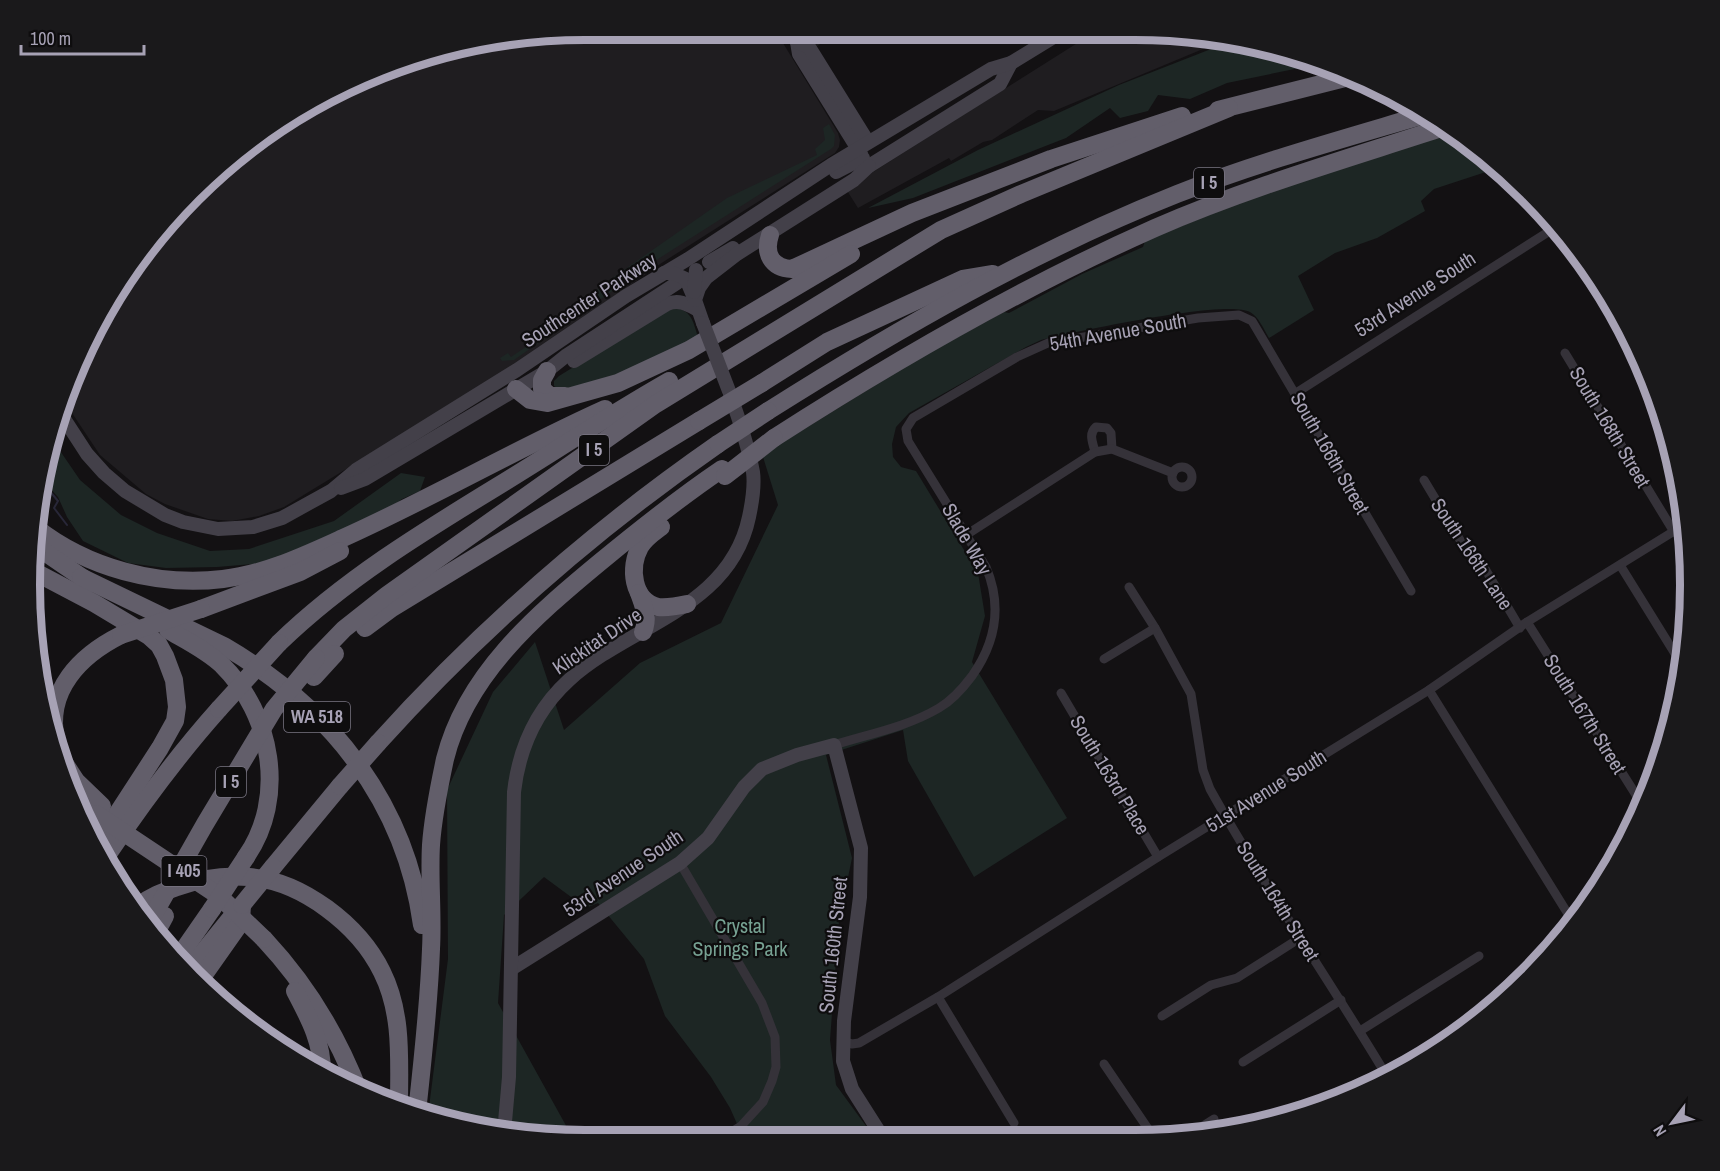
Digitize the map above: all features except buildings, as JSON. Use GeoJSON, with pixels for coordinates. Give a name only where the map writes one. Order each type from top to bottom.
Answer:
{"type":"FeatureCollection","features":[{"type":"Feature","properties":{"kind":"highway","name":"I 5"},"geometry":{"type":"LineString","coordinates":[[154,917],[205,824],[274,709],[316,658],[344,630],[387,595],[656,404],[941,230],[1021,194],[1229,108],[1338,80]]}},
{"type":"Feature","properties":{"kind":"highway"},"geometry":{"type":"LineString","coordinates":[[770,235],[767,248],[770,258],[784,268],[792,269],[912,213],[1051,159],[1174,118],[1229,108]]}},
{"type":"Feature","properties":{"kind":"highway","name":"I 5"},"geometry":{"type":"LineString","coordinates":[[194,965],[237,918],[273,867],[378,742],[494,623],[546,577],[664,481],[844,363],[940,307],[1093,230],[1178,194],[1261,164],[1414,118]]}},
{"type":"Feature","properties":{"kind":"highway"},"geometry":{"type":"LineString","coordinates":[[429,1003],[431,845],[435,808],[446,758],[461,716],[472,697],[502,654],[532,621],[665,508],[865,381],[1021,294],[1082,262],[1157,228],[1239,195],[1434,130]]}},
{"type":"Feature","properties":{"kind":"highway"},"geometry":{"type":"LineString","coordinates":[[516,389],[537,402],[547,403],[618,383],[689,350],[825,269],[958,195]]}},
{"type":"Feature","properties":{"kind":"highway","name":"I 5"},"geometry":{"type":"LineString","coordinates":[[110,851],[181,752],[279,643],[327,600],[439,522],[664,384],[887,262]]}},
{"type":"Feature","properties":{"kind":"highway","name":"I 5"},"geometry":{"type":"LineString","coordinates":[[154,917],[303,685],[314,677],[354,636],[392,608],[827,342],[963,279],[1007,272]]}},
{"type":"Feature","properties":{"kind":"highway"},"geometry":{"type":"LineString","coordinates":[[547,371],[542,380],[542,389],[550,396],[569,397]]}},
{"type":"Feature","properties":{"kind":"highway"},"geometry":{"type":"LineString","coordinates":[[43,534],[79,555],[111,568],[167,580],[205,581],[255,573],[301,556],[425,499],[561,428],[664,384]]}},
{"type":"Feature","properties":{"kind":"highway"},"geometry":{"type":"LineString","coordinates":[[56,714],[66,681],[89,653],[121,635],[201,609],[313,566],[511,454]]}},
{"type":"Feature","properties":{"kind":"highway"},"geometry":{"type":"LineString","coordinates":[[643,632],[646,613],[634,579],[638,553],[646,539],[723,472]]}},
{"type":"Feature","properties":{"kind":"highway"},"geometry":{"type":"LineString","coordinates":[[42,550],[128,609],[205,651],[225,668],[252,707],[264,736],[270,783],[265,817],[259,833],[246,857],[182,952]]}},
{"type":"Feature","properties":{"kind":"highway"},"geometry":{"type":"LineString","coordinates":[[41,575],[149,636],[159,645],[174,680],[177,707],[175,721],[102,837]]}},
{"type":"Feature","properties":{"kind":"highway","name":"WA 518"},"geometry":{"type":"LineString","coordinates":[[81,577],[195,631],[247,659],[311,710],[338,738],[366,773],[394,824],[418,897],[429,1003],[418,1104]]}},
{"type":"Feature","properties":{"kind":"highway"},"geometry":{"type":"LineString","coordinates":[[638,590],[644,599],[655,606],[687,604]]}},
{"type":"Feature","properties":{"kind":"highway"},"geometry":{"type":"LineString","coordinates":[[78,783],[99,810]]}},
{"type":"Feature","properties":{"kind":"highway","name":"I 405"},"geometry":{"type":"LineString","coordinates":[[86,803],[99,810],[219,896],[280,957]]}},
{"type":"Feature","properties":{"kind":"highway"},"geometry":{"type":"LineString","coordinates":[[154,917],[150,897],[192,882],[222,877],[250,877],[285,886],[319,903],[348,924],[364,942],[382,972],[393,1000],[399,1029],[399,1098]]}},
{"type":"Feature","properties":{"kind":"highway"},"geometry":{"type":"LineString","coordinates":[[203,974],[237,918]]}},
{"type":"Feature","properties":{"kind":"highway"},"geometry":{"type":"LineString","coordinates":[[280,957],[317,1035],[321,1061]]}},
{"type":"Feature","properties":{"kind":"highway"},"geometry":{"type":"LineString","coordinates":[[280,957],[318,1008],[337,1040],[353,1078]]}},
{"type":"Feature","properties":{"kind":"main road"},"geometry":{"type":"LineString","coordinates":[[795,40],[799,54],[864,154]]}},
{"type":"Feature","properties":{"kind":"main road","name":"Southcenter Parkway"},"geometry":{"type":"LineString","coordinates":[[331,492],[357,470],[517,370],[626,296],[864,154],[969,82],[991,69],[1011,63],[1049,40]]}},
{"type":"Feature","properties":{"kind":"main road","name":"Southcenter Parkway"},"geometry":{"type":"LineString","coordinates":[[709,262],[848,173],[864,154],[938,123],[1000,84],[1011,63]]}},
{"type":"Feature","properties":{"kind":"main road"},"geometry":{"type":"LineString","coordinates":[[938,123],[936,119],[938,114],[949,108],[969,82]]}},
{"type":"Feature","properties":{"kind":"main road"},"geometry":{"type":"LineString","coordinates":[[699,311],[699,288],[706,278],[737,254],[854,180],[864,154]]}},
{"type":"Feature","properties":{"kind":"main road"},"geometry":{"type":"LineString","coordinates":[[696,270],[701,260],[711,251],[864,154]]}},
{"type":"Feature","properties":{"kind":"main road"},"geometry":{"type":"LineString","coordinates":[[697,252],[699,311]]}},
{"type":"Feature","properties":{"kind":"main road","name":"Klickitat Drive"},"geometry":{"type":"LineString","coordinates":[[505,1124],[509,1077],[514,792],[518,764],[526,741],[544,708],[578,672],[687,604],[716,581],[732,559],[744,535],[752,505],[753,474],[740,422],[699,311],[686,279],[673,273],[664,273]]}},
{"type":"Feature","properties":{"kind":"main road","name":"Southcenter Parkway"},"geometry":{"type":"LineString","coordinates":[[66,421],[87,454],[104,473],[125,491],[165,515],[200,526],[237,529],[267,523],[364,479],[547,371],[567,355],[677,283]]}},
{"type":"Feature","properties":{"kind":"main road"},"geometry":{"type":"LineString","coordinates":[[547,371],[572,363],[673,302],[686,303],[699,311]]}},
{"type":"Feature","properties":{"kind":"main road","name":"53rd Avenue South"},"geometry":{"type":"LineString","coordinates":[[511,969],[680,863],[708,838],[744,787],[762,769],[797,755],[834,745]]}},
{"type":"Feature","properties":{"kind":"main road","name":"South 160th Street"},"geometry":{"type":"LineString","coordinates":[[834,745],[861,848],[860,897],[843,1041],[843,1061],[848,1081],[878,1130]]}},
{"type":"Feature","properties":{"kind":"street","name":"53rd Avenue South"},"geometry":{"type":"LineString","coordinates":[[1296,393],[1549,232]]}},
{"type":"Feature","properties":{"kind":"street","name":"54th Avenue South"},"geometry":{"type":"LineString","coordinates":[[906,429],[914,418],[1017,357],[1048,343],[1198,318],[1239,315],[1247,318]]}},
{"type":"Feature","properties":{"kind":"street","name":"South 166th Street"},"geometry":{"type":"LineString","coordinates":[[1247,318],[1252,321],[1296,393],[1411,591]]}},
{"type":"Feature","properties":{"kind":"street","name":"South 168th Street"},"geometry":{"type":"LineString","coordinates":[[1565,353],[1674,532]]}},
{"type":"Feature","properties":{"kind":"street"},"geometry":{"type":"LineString","coordinates":[[1095,452],[1090,436],[1096,427],[1107,428],[1111,433],[1112,449]]}},
{"type":"Feature","properties":{"kind":"street","name":"Slade Way"},"geometry":{"type":"LineString","coordinates":[[834,745],[910,722],[940,708],[956,695],[976,670],[993,632],[996,615],[995,594],[986,567],[908,441],[906,429]]}},
{"type":"Feature","properties":{"kind":"street"},"geometry":{"type":"LineString","coordinates":[[966,535],[1095,452],[1112,449],[1173,473]]}},
{"type":"Feature","properties":{"kind":"street","name":"South 166th Lane"},"geometry":{"type":"LineString","coordinates":[[1424,480],[1460,541],[1484,567],[1524,625]]}},
{"type":"Feature","properties":{"kind":"street","name":"51st Avenue South"},"geometry":{"type":"LineString","coordinates":[[843,1041],[852,1044],[859,1043],[938,997],[1158,857],[1429,690],[1524,625],[1674,532]]}},
{"type":"Feature","properties":{"kind":"street"},"geometry":{"type":"LineString","coordinates":[[1620,565],[1675,654]]}},
{"type":"Feature","properties":{"kind":"street","name":"South 164th Street"},"geometry":{"type":"LineString","coordinates":[[1129,587],[1155,628],[1191,694],[1205,779],[1300,938],[1383,1070]]}},
{"type":"Feature","properties":{"kind":"street","name":"South 167th Street"},"geometry":{"type":"LineString","coordinates":[[1524,625],[1637,797]]}},
{"type":"Feature","properties":{"kind":"street"},"geometry":{"type":"LineString","coordinates":[[1104,658],[1155,628]]}},
{"type":"Feature","properties":{"kind":"street"},"geometry":{"type":"LineString","coordinates":[[1429,690],[1569,914]]}},
{"type":"Feature","properties":{"kind":"street","name":"South 163rd Place"},"geometry":{"type":"LineString","coordinates":[[1061,693],[1158,857]]}},
{"type":"Feature","properties":{"kind":"street"},"geometry":{"type":"LineString","coordinates":[[680,863],[762,1003],[775,1037],[776,1067],[763,1102],[750,1118],[733,1130]]}},
{"type":"Feature","properties":{"kind":"street"},"geometry":{"type":"LineString","coordinates":[[1162,1016],[1211,985],[1238,978],[1300,938]]}},
{"type":"Feature","properties":{"kind":"street"},"geometry":{"type":"LineString","coordinates":[[1359,1031],[1479,956]]}},
{"type":"Feature","properties":{"kind":"street"},"geometry":{"type":"LineString","coordinates":[[938,997],[1014,1123]]}},
{"type":"Feature","properties":{"kind":"street"},"geometry":{"type":"LineString","coordinates":[[1243,1062],[1341,1000]]}},
{"type":"Feature","properties":{"kind":"street"},"geometry":{"type":"LineString","coordinates":[[1104,1064],[1149,1130]]}},
{"type":"Feature","properties":{"kind":"street"},"geometry":{"type":"LineString","coordinates":[[1202,1126],[1214,1119]]}},
{"type":"Feature","properties":{"kind":"shaded area"},"geometry":{"type":"Polygon","coordinates":[[[781,40],[838,133],[839,147],[835,153],[660,264],[520,363],[284,507],[259,516],[232,521],[208,519],[165,504],[146,494],[100,455],[70,410],[97,344],[132,283],[153,254],[200,200],[254,153],[283,132],[344,97],[410,69],[479,51],[550,42],[781,40]]]}},
{"type":"Feature","properties":{"kind":"shaded area"},"geometry":{"type":"Polygon","coordinates":[[[813,40],[826,40],[817,46],[813,40]]]}},
{"type":"Feature","properties":{"kind":"shaded area"},"geometry":{"type":"Polygon","coordinates":[[[1082,40],[1135,40],[1211,46],[1054,111],[1038,110],[992,140],[983,142],[951,161],[949,158],[858,208],[846,189],[1082,40]]]}},
{"type":"Feature","properties":{"kind":"green space"},"geometry":{"type":"Polygon","coordinates":[[[1217,47],[1304,67],[1227,83],[1190,99],[1158,95],[1148,111],[1120,118],[1110,108],[1066,138],[913,198],[868,208],[978,150],[1119,85],[1217,47]]]}},
{"type":"Feature","properties":{"kind":"green space"},"geometry":{"type":"Polygon","coordinates":[[[829,124],[835,135],[834,146],[831,149],[658,259],[514,360],[502,361],[500,358],[508,353],[511,357],[539,338],[608,281],[727,198],[817,155],[815,149],[825,140],[823,128],[829,124]]]}},
{"type":"Feature","properties":{"kind":"green space","name":"Crystal Springs Park"},"geometry":{"type":"Polygon","coordinates":[[[1440,134],[1488,171],[1434,189],[1421,201],[1425,211],[1377,238],[1335,253],[1298,276],[1314,310],[1269,338],[1253,314],[1236,309],[1149,318],[1041,340],[909,413],[896,427],[892,444],[893,457],[901,467],[916,471],[978,573],[985,616],[972,662],[1067,818],[974,877],[908,761],[903,730],[826,755],[852,858],[839,921],[830,1040],[836,1085],[869,1130],[740,1130],[730,1108],[711,1077],[665,1016],[644,959],[598,903],[586,908],[544,877],[504,915],[498,1003],[568,1130],[514,1126],[429,1108],[448,959],[447,790],[493,692],[535,642],[564,730],[640,663],[721,623],[778,505],[763,457],[780,444],[921,357],[1004,312],[1009,313],[1082,274],[1143,247],[1145,241],[1261,194],[1440,134]]]}},
{"type":"Feature","properties":{"kind":"green space"},"geometry":{"type":"Polygon","coordinates":[[[674,307],[688,314],[698,337],[602,380],[565,389],[554,386],[554,381],[559,376],[674,307]]]}},
{"type":"Feature","properties":{"kind":"green space"},"geometry":{"type":"Polygon","coordinates":[[[58,448],[80,480],[121,515],[157,533],[210,551],[249,549],[334,521],[401,473],[425,477],[420,491],[402,499],[384,513],[264,563],[217,567],[166,568],[128,563],[83,541],[67,517],[58,497],[49,488],[58,448]]]}},
{"type":"Feature","properties":{"kind":"waterway"},"geometry":{"type":"LineString","coordinates":[[49,490],[58,501],[54,508],[67,525]]}}]}
